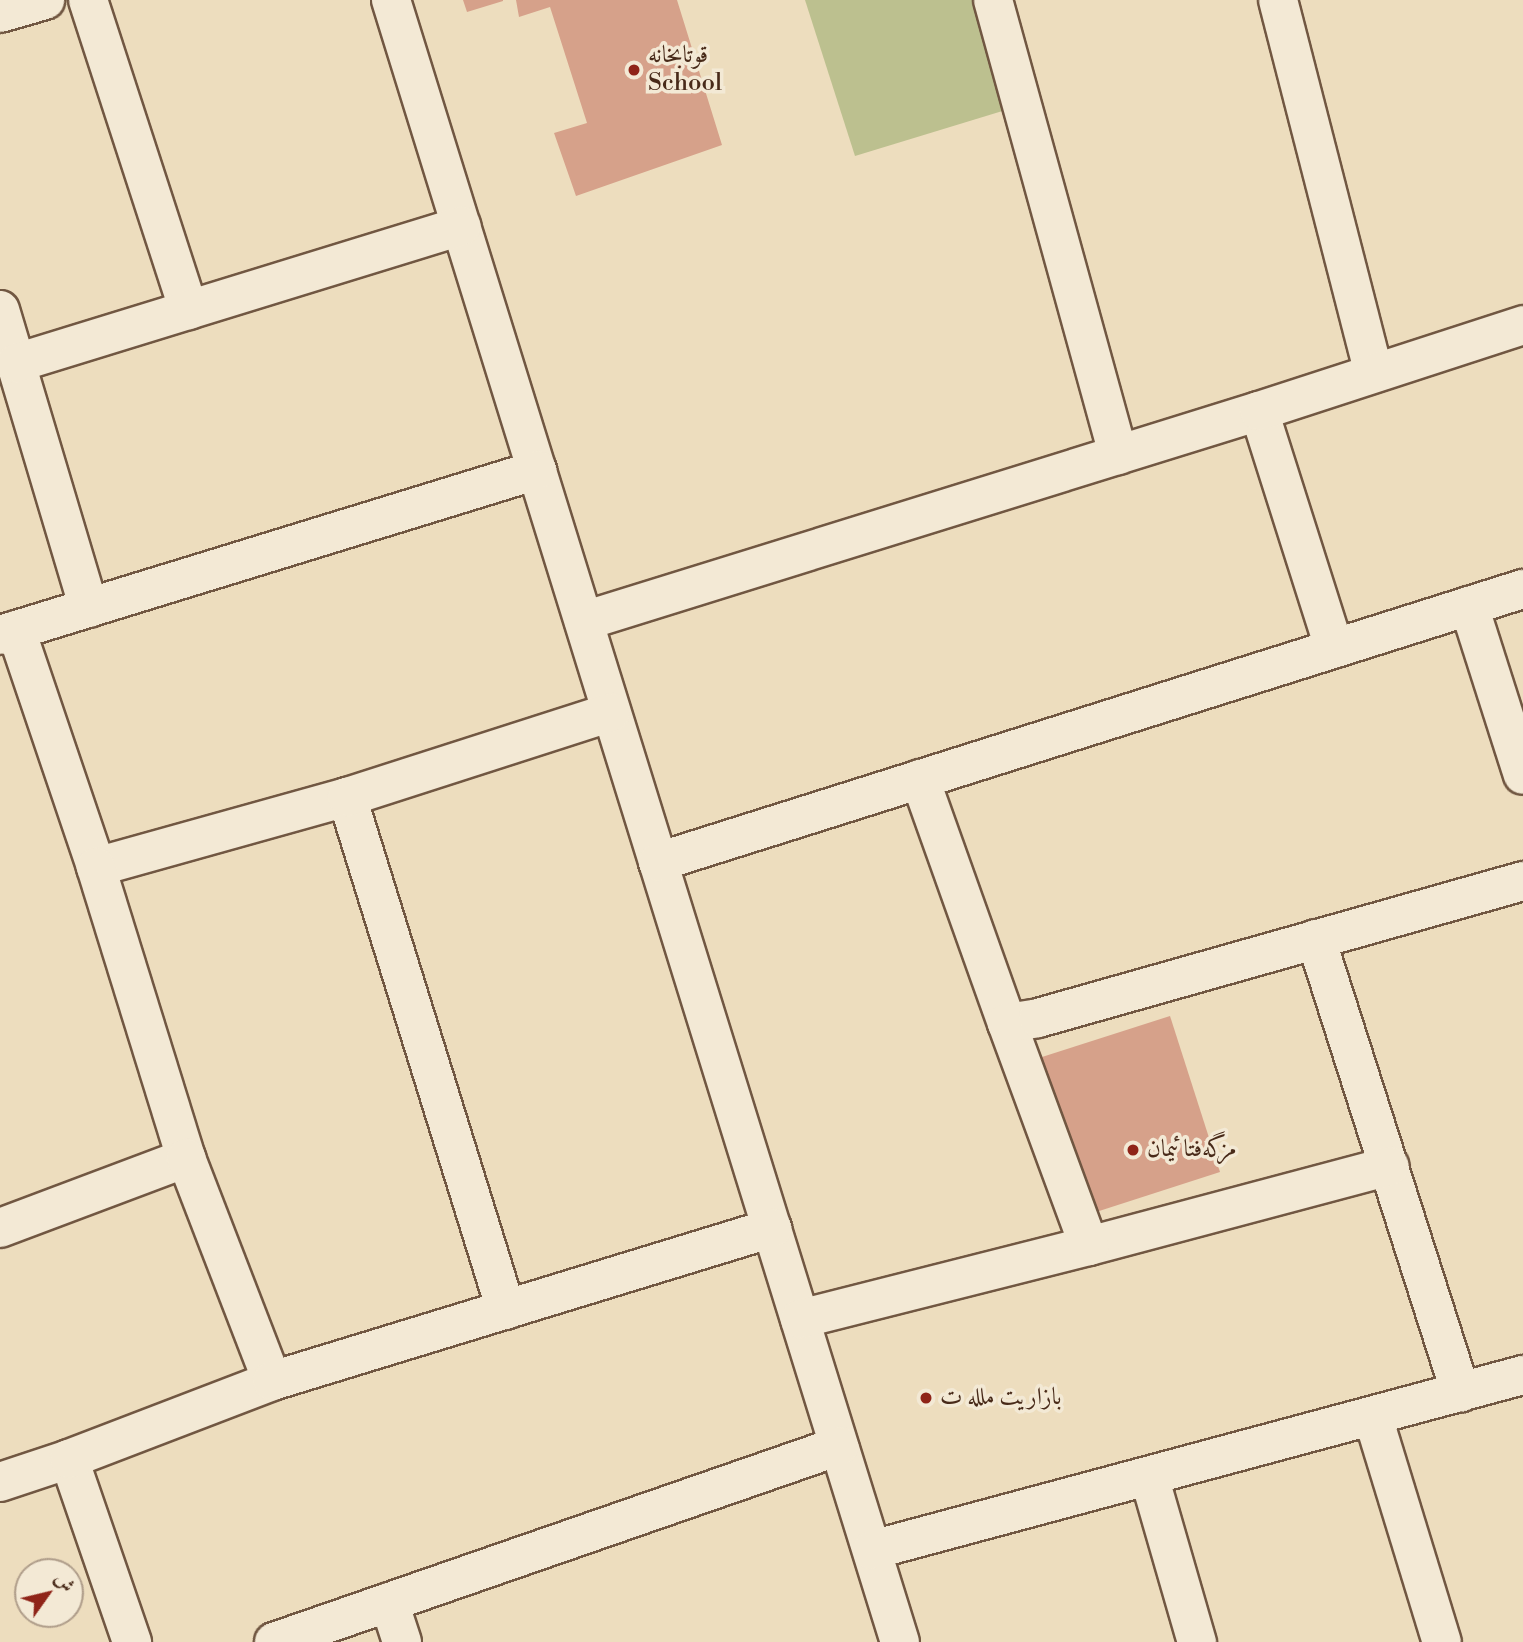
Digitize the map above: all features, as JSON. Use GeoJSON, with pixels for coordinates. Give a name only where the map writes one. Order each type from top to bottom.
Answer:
{"type":"FeatureCollection","features":[{"type":"Feature","properties":{"kind":"street"},"geometry":{"type":"LineString","coordinates":[[0,13],[45,0]]}},
{"type":"Feature","properties":{"kind":"street"},"geometry":{"type":"LineString","coordinates":[[89,0],[189,310]]}},
{"type":"Feature","properties":{"kind":"street"},"geometry":{"type":"LineString","coordinates":[[391,0],[900,1642]]}},
{"type":"Feature","properties":{"kind":"street"},"geometry":{"type":"LineString","coordinates":[[993,0],[1118,455]]}},
{"type":"Feature","properties":{"kind":"street"},"geometry":{"type":"LineString","coordinates":[[1278,0],[1374,373]]}},
{"type":"Feature","properties":{"kind":"street"},"geometry":{"type":"LineString","coordinates":[[16,363],[461,226]]}},
{"type":"Feature","properties":{"kind":"street"},"geometry":{"type":"LineString","coordinates":[[0,310],[89,608]]}},
{"type":"Feature","properties":{"kind":"street"},"geometry":{"type":"LineString","coordinates":[[584,621],[1259,411],[1523,325]]}},
{"type":"Feature","properties":{"kind":"street"},"geometry":{"type":"LineString","coordinates":[[1259,411],[1334,648]]}},
{"type":"Feature","properties":{"kind":"street"},"geometry":{"type":"LineString","coordinates":[[272,1381],[186,1158],[96,867],[8,633],[537,470]]}},
{"type":"Feature","properties":{"kind":"street"},"geometry":{"type":"LineString","coordinates":[[658,862],[1523,589]]}},
{"type":"Feature","properties":{"kind":"street"},"geometry":{"type":"LineString","coordinates":[[1469,606],[1523,775]]}},
{"type":"Feature","properties":{"kind":"street"},"geometry":{"type":"LineString","coordinates":[[96,867],[347,797],[611,712]]}},
{"type":"Feature","properties":{"kind":"street"},"geometry":{"type":"LineString","coordinates":[[920,779],[1088,1246]]}},
{"type":"Feature","properties":{"kind":"street"},"geometry":{"type":"LineString","coordinates":[[347,797],[506,1310]]}},
{"type":"Feature","properties":{"kind":"street"},"geometry":{"type":"LineString","coordinates":[[1007,1023],[1038,1018],[1523,881]]}},
{"type":"Feature","properties":{"kind":"street"},"geometry":{"type":"LineString","coordinates":[[1316,940],[1461,1392]]}},
{"type":"Feature","properties":{"kind":"street"},"geometry":{"type":"LineString","coordinates":[[0,1228],[186,1158]]}},
{"type":"Feature","properties":{"kind":"street"},"geometry":{"type":"LineString","coordinates":[[800,1319],[1390,1166]]}},
{"type":"Feature","properties":{"kind":"street"},"geometry":{"type":"LineString","coordinates":[[0,1482],[69,1459],[272,1381],[772,1228]]}},
{"type":"Feature","properties":{"kind":"street"},"geometry":{"type":"LineString","coordinates":[[872,1550],[1523,1375]]}},
{"type":"Feature","properties":{"kind":"street"},"geometry":{"type":"LineString","coordinates":[[1373,1417],[1442,1642]]}},
{"type":"Feature","properties":{"kind":"street"},"geometry":{"type":"LineString","coordinates":[[274,1642],[839,1446]]}},
{"type":"Feature","properties":{"kind":"street"},"geometry":{"type":"LineString","coordinates":[[69,1459],[132,1642]]}},
{"type":"Feature","properties":{"kind":"street"},"geometry":{"type":"LineString","coordinates":[[1149,1476],[1197,1642]]}},
{"type":"Feature","properties":{"kind":"street"},"geometry":{"type":"LineString","coordinates":[[389,1602],[402,1642]]}},
{"type":"Feature","properties":{"kind":"green space"},"geometry":{"type":"Polygon","coordinates":[[[805,0],[976,0],[1009,109],[855,156],[805,0]]]}},
{"type":"Feature","properties":{"kind":"building"},"geometry":{"type":"Polygon","coordinates":[[[463,0],[503,0],[503,1],[467,12],[463,0]]]}},
{"type":"Feature","properties":{"kind":"building","name":"قوتابخانه‌ School"},"geometry":{"type":"Polygon","coordinates":[[[516,0],[677,0],[722,145],[576,196],[554,133],[587,123],[550,7],[519,17],[516,0]]]}},
{"type":"Feature","properties":{"kind":"building"},"geometry":{"type":"Polygon","coordinates":[[[1170,1016],[1220,1172],[1093,1213],[1042,1057],[1170,1016]]]}},
{"type":"Feature","properties":{"kind":"place","name":"قوتابخانه‌ School"},"geometry":{"type":"Point","coordinates":[634,70]}},
{"type":"Feature","properties":{"kind":"place","name":"مزگەفتا ئيمان"},"geometry":{"type":"Point","coordinates":[1133,1150]}},
{"type":"Feature","properties":{"kind":"place","name":"بازاريت ملله ت"},"geometry":{"type":"Point","coordinates":[926,1398]}}]}
